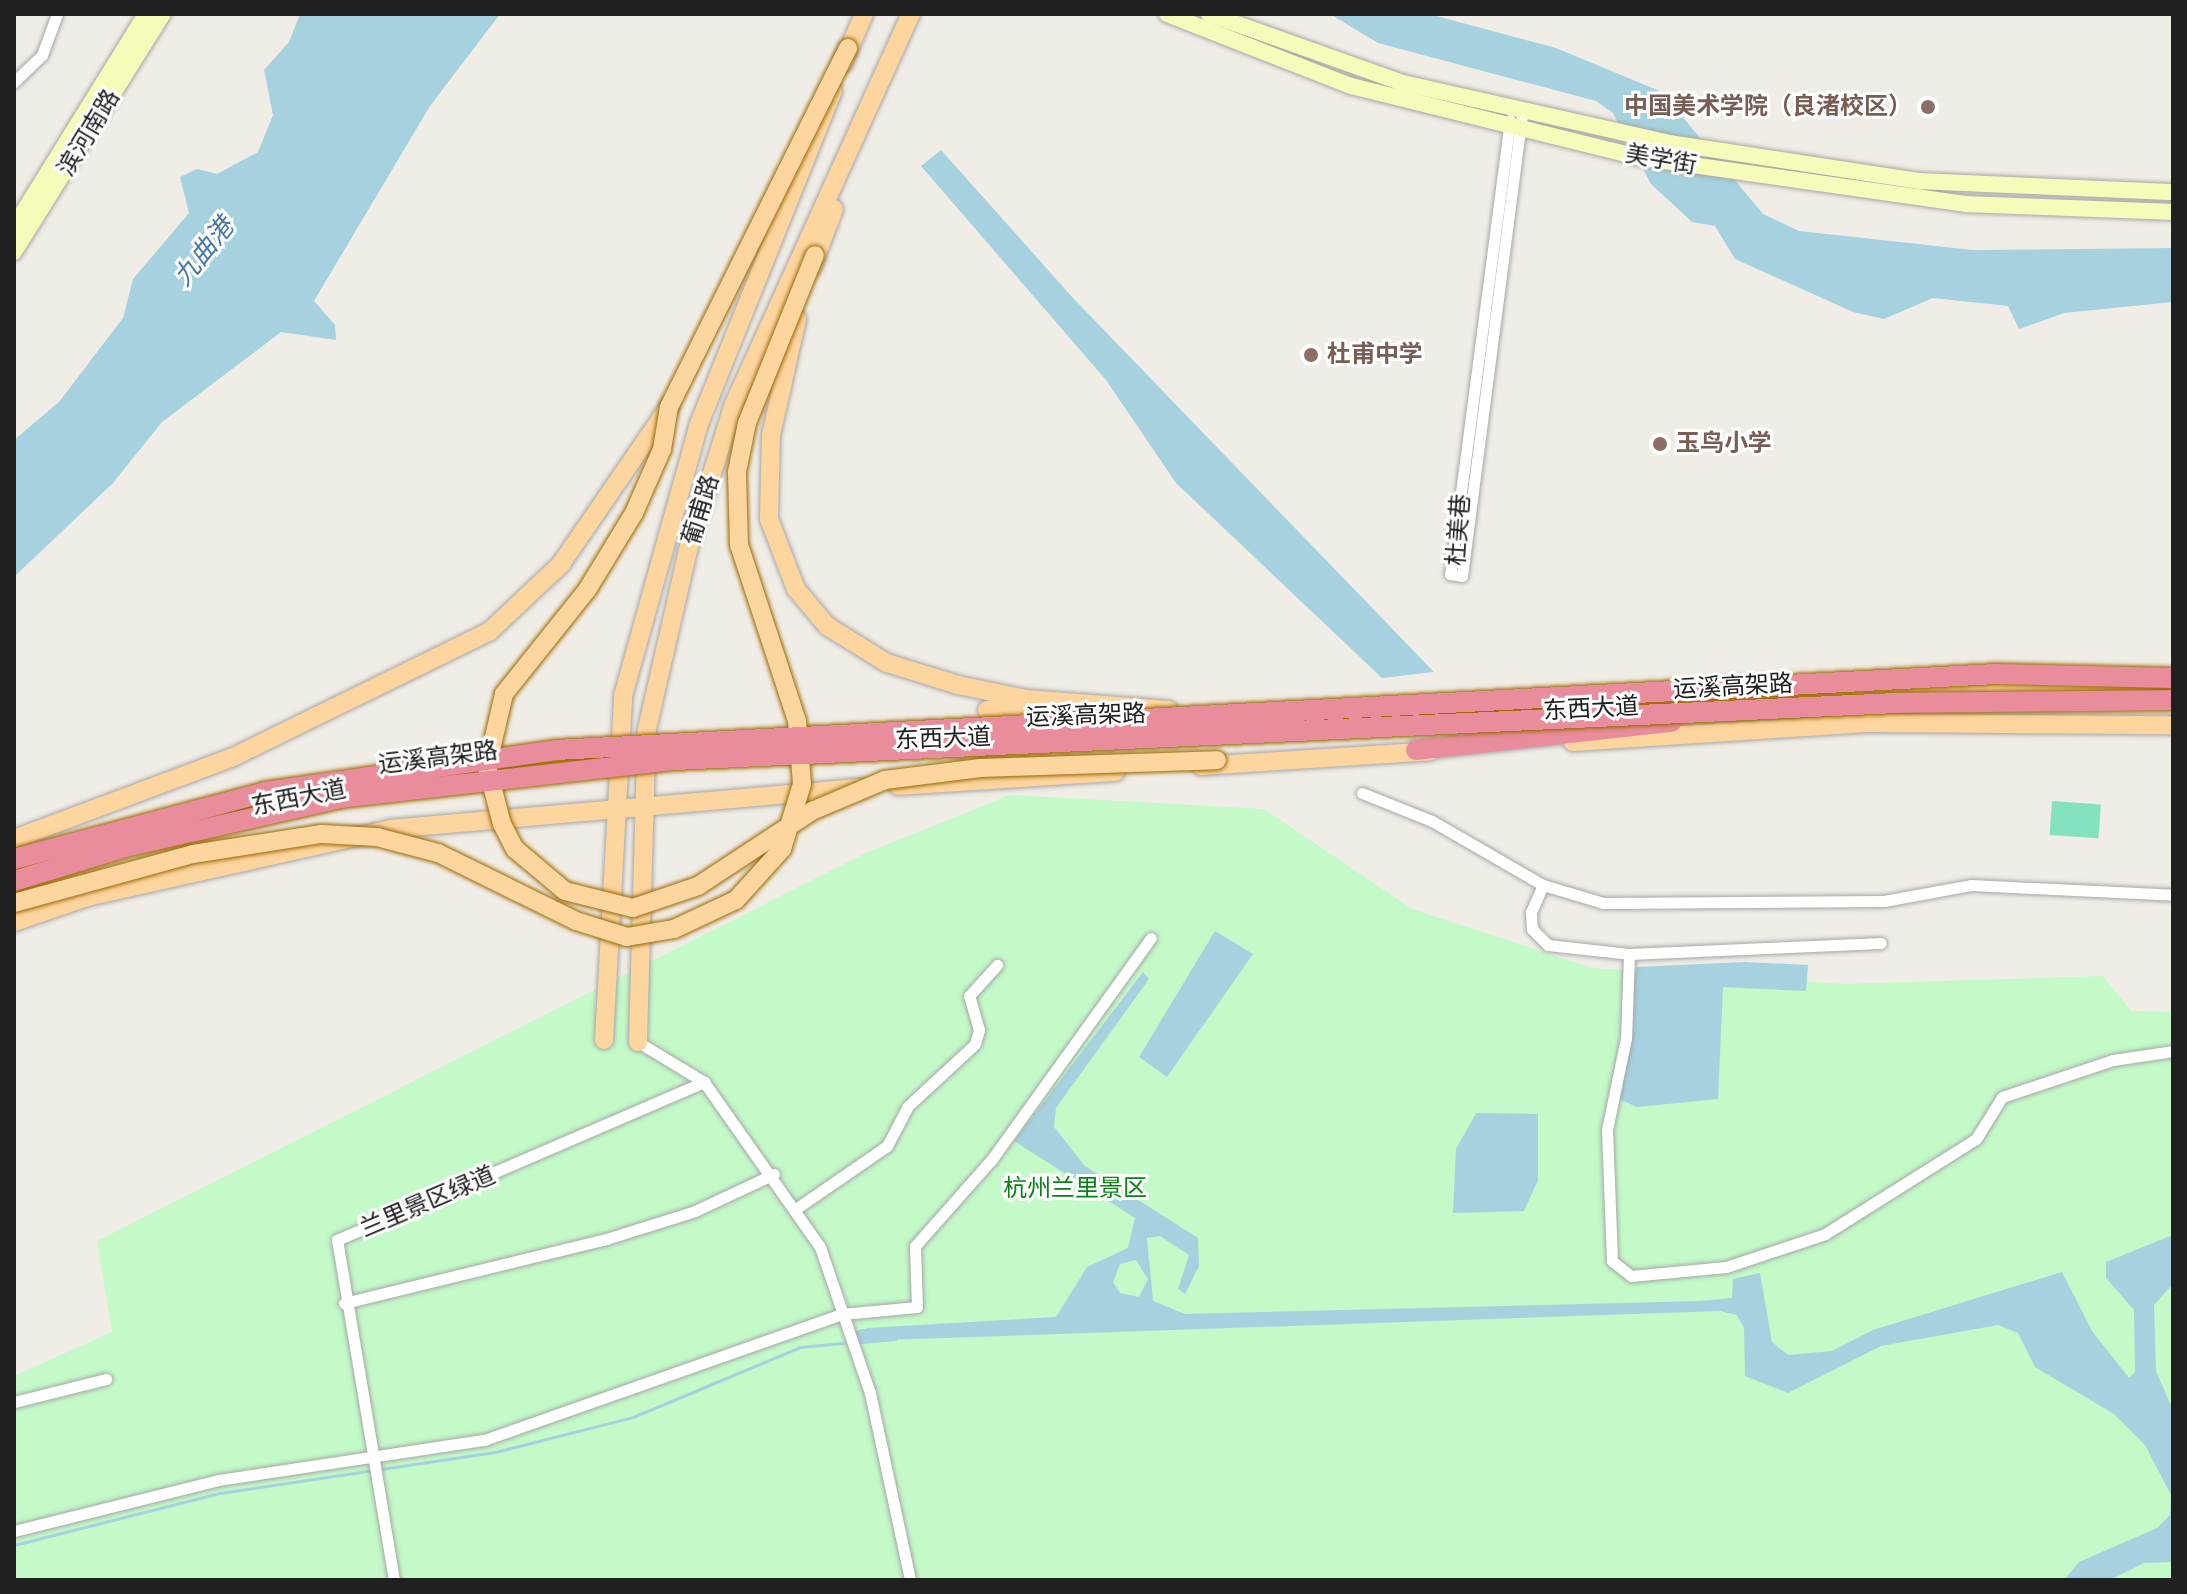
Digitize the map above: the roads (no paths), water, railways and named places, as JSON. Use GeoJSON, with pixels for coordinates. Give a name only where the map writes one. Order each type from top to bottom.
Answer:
{"type":"FeatureCollection","features":[{"type":"Feature","properties":{"kind":"highway","name":"运溪高架路"},"geometry":{"type":"LineString","coordinates":[[14,859],[265,792],[511,754],[1996,674],[2173,678]]}},
{"type":"Feature","properties":{"kind":"highway"},"geometry":{"type":"LineString","coordinates":[[1410,702],[1754,689]]}},
{"type":"Feature","properties":{"kind":"highway","name":"运溪高架路"},"geometry":{"type":"LineString","coordinates":[[14,881],[246,817],[442,781],[824,752],[1757,713],[2038,697],[2173,700]]}},
{"type":"Feature","properties":{"kind":"highway"},"geometry":{"type":"LineString","coordinates":[[1416,750],[1757,713]]}},
{"type":"Feature","properties":{"kind":"main road","name":"葡甫路"},"geometry":{"type":"LineString","coordinates":[[604,1040],[611,810],[620,755],[623,696],[699,424],[864,14]]}},
{"type":"Feature","properties":{"kind":"main road","name":"葡甫路"},"geometry":{"type":"LineString","coordinates":[[638,1042],[646,753],[661,656],[733,406],[912,14]]}},
{"type":"Feature","properties":{"kind":"main road"},"geometry":{"type":"LineString","coordinates":[[14,903],[193,854],[321,834],[377,837],[438,853],[576,921],[627,937],[674,929],[736,900],[782,849],[802,784],[797,721],[739,545],[737,472],[752,409],[912,14]]}},
{"type":"Feature","properties":{"kind":"main road"},"geometry":{"type":"LineString","coordinates":[[14,839],[243,753],[490,631],[561,564],[669,407],[848,48]]}},
{"type":"Feature","properties":{"kind":"main road"},"geometry":{"type":"LineString","coordinates":[[815,255],[779,377],[766,481],[775,544],[809,606],[854,646],[926,677],[1026,699],[1169,710]]}},
{"type":"Feature","properties":{"kind":"main road"},"geometry":{"type":"LineString","coordinates":[[669,407],[662,449],[634,513],[587,590],[513,679],[490,736],[492,800],[515,849],[587,903],[633,908],[674,897],[829,802],[906,776],[1416,750]]}},
{"type":"Feature","properties":{"kind":"main road","name":"东西大道"},"geometry":{"type":"LineString","coordinates":[[14,872],[284,799],[448,771],[620,755],[1856,692],[2173,689]]}},
{"type":"Feature","properties":{"kind":"main road"},"geometry":{"type":"LineString","coordinates":[[987,710],[1169,710],[1410,702]]}},
{"type":"Feature","properties":{"kind":"main road"},"geometry":{"type":"LineString","coordinates":[[14,922],[87,897],[390,829],[645,807],[1864,723],[2173,725]]}},
{"type":"Feature","properties":{"kind":"street"},"geometry":{"type":"LineString","coordinates":[[14,82],[42,55],[57,14]]}},
{"type":"Feature","properties":{"kind":"street"},"geometry":{"type":"LineString","coordinates":[[14,227],[146,14]]}},
{"type":"Feature","properties":{"kind":"street","name":"滨河南路"},"geometry":{"type":"LineString","coordinates":[[14,252],[163,14]]}},
{"type":"Feature","properties":{"kind":"street","name":"美学街"},"geometry":{"type":"LineString","coordinates":[[1167,14],[1351,86],[1516,121],[1920,181],[2173,192]]}},
{"type":"Feature","properties":{"kind":"street","name":"美学街"},"geometry":{"type":"LineString","coordinates":[[1209,14],[1331,62],[1643,158],[1930,200],[2173,212]]}},
{"type":"Feature","properties":{"kind":"street","name":"杜美巷"},"geometry":{"type":"LineString","coordinates":[[1516,121],[1462,576],[1450,574],[1516,121]]}},
{"type":"Feature","properties":{"kind":"street"},"geometry":{"type":"LineString","coordinates":[[1362,793],[1432,821],[1543,885],[1647,908],[1884,901],[1971,885],[2173,895]]}},
{"type":"Feature","properties":{"kind":"street"},"geometry":{"type":"LineString","coordinates":[[1543,885],[1531,912],[1532,929],[1548,945],[1629,954],[1881,943]]}},
{"type":"Feature","properties":{"kind":"street"},"geometry":{"type":"LineString","coordinates":[[14,1531],[372,1456],[484,1440],[842,1314],[917,1307],[915,1246],[992,1159],[1151,938]]}},
{"type":"Feature","properties":{"kind":"street"},"geometry":{"type":"LineString","coordinates":[[1629,954],[1626,1038],[1607,1130],[1612,1261],[1631,1276],[1726,1267],[1825,1234],[1976,1139],[2002,1097],[2113,1060],[2173,1051]]}},
{"type":"Feature","properties":{"kind":"street"},"geometry":{"type":"LineString","coordinates":[[797,1208],[887,1146],[908,1106],[975,1044],[979,1030],[969,996],[997,965]]}},
{"type":"Feature","properties":{"kind":"street"},"geometry":{"type":"LineString","coordinates":[[638,1042],[704,1082],[774,1174],[820,1247],[870,1393],[910,1580]]}},
{"type":"Feature","properties":{"kind":"street","name":"兰里景区绿道"},"geometry":{"type":"LineString","coordinates":[[394,1580],[344,1303],[337,1240],[704,1082]]}},
{"type":"Feature","properties":{"kind":"street"},"geometry":{"type":"LineString","coordinates":[[344,1303],[603,1240],[695,1211],[774,1174]]}},
{"type":"Feature","properties":{"kind":"street"},"geometry":{"type":"LineString","coordinates":[[14,1402],[106,1379]]}},
{"type":"Feature","properties":{"kind":"water","name":"九曲港"},"geometry":{"type":"Polygon","coordinates":[[[300,14],[500,14],[430,106],[314,301],[335,325],[336,340],[281,332],[162,422],[113,483],[14,577],[14,440],[59,402],[123,318],[133,279],[189,213],[180,177],[197,169],[217,174],[258,152],[273,115],[264,70],[289,42],[300,14]]]}},
{"type":"Feature","properties":{"kind":"water"},"geometry":{"type":"Polygon","coordinates":[[[1330,14],[1429,14],[1556,48],[1662,92],[1763,214],[1799,231],[1973,250],[2173,248],[2173,302],[2064,313],[2019,329],[2008,306],[1933,298],[1884,319],[1853,312],[1735,259],[1715,226],[1692,222],[1651,184],[1613,113],[1596,101],[1378,43],[1330,14]]]}},
{"type":"Feature","properties":{"kind":"water"},"geometry":{"type":"Polygon","coordinates":[[[941,150],[1073,298],[1434,672],[1382,678],[1176,483],[1106,380],[921,166],[941,150]]]}},
{"type":"Feature","properties":{"kind":"water"},"geometry":{"type":"Polygon","coordinates":[[[1215,931],[1253,954],[1167,1077],[1139,1057],[1215,931]]]}},
{"type":"Feature","properties":{"kind":"water"},"geometry":{"type":"Polygon","coordinates":[[[1745,962],[1808,965],[1806,991],[1723,987],[1718,1099],[1637,1107],[1619,1099],[1636,967],[1745,962]]]}},
{"type":"Feature","properties":{"kind":"water"},"geometry":{"type":"Polygon","coordinates":[[[1143,972],[1149,979],[1056,1108],[1054,1127],[1085,1166],[1198,1238],[1199,1266],[1185,1294],[1178,1289],[1189,1255],[1160,1236],[1147,1238],[1153,1301],[1185,1314],[1700,1301],[1732,1298],[1733,1279],[1760,1273],[1772,1342],[1788,1355],[1832,1351],[1873,1330],[2062,1272],[2092,1331],[2129,1378],[2135,1372],[2134,1310],[2106,1278],[2106,1262],[2173,1235],[2173,1284],[2154,1305],[2156,1371],[2173,1410],[2173,1562],[2144,1563],[2110,1580],[2064,1580],[2079,1562],[2157,1528],[2170,1515],[2171,1495],[2145,1445],[2114,1414],[2035,1367],[2018,1333],[1998,1325],[1881,1346],[1788,1393],[1745,1376],[1744,1328],[1737,1315],[1720,1311],[857,1341],[851,1332],[868,1328],[1056,1317],[1087,1267],[1128,1248],[1135,1218],[1014,1141],[1143,972]],[[1136,1260],[1120,1264],[1113,1282],[1120,1293],[1139,1297],[1148,1279],[1136,1260]]]}},
{"type":"Feature","properties":{"kind":"water"},"geometry":{"type":"Polygon","coordinates":[[[1476,1113],[1538,1114],[1538,1180],[1524,1211],[1453,1213],[1456,1149],[1476,1113]]]}},
{"type":"Feature","properties":{"kind":"waterway"},"geometry":{"type":"LineString","coordinates":[[861,1342],[896,1339]]}},
{"type":"Feature","properties":{"kind":"waterway"},"geometry":{"type":"LineString","coordinates":[[14,1545],[220,1493],[495,1452],[633,1417],[800,1347],[843,1343]]}},
{"type":"Feature","properties":{"kind":"place","name":"中国美术学院（良渚校区）"},"geometry":{"type":"Point","coordinates":[1928,107]}},
{"type":"Feature","properties":{"kind":"place","name":"杜甫中学"},"geometry":{"type":"Point","coordinates":[1311,355]}},
{"type":"Feature","properties":{"kind":"place","name":"玉鸟小学"},"geometry":{"type":"Point","coordinates":[1660,444]}},
{"type":"Feature","properties":{"kind":"park label","name":"杭州兰里景区"},"geometry":{"type":"Point","coordinates":[1075,1189]}}]}
